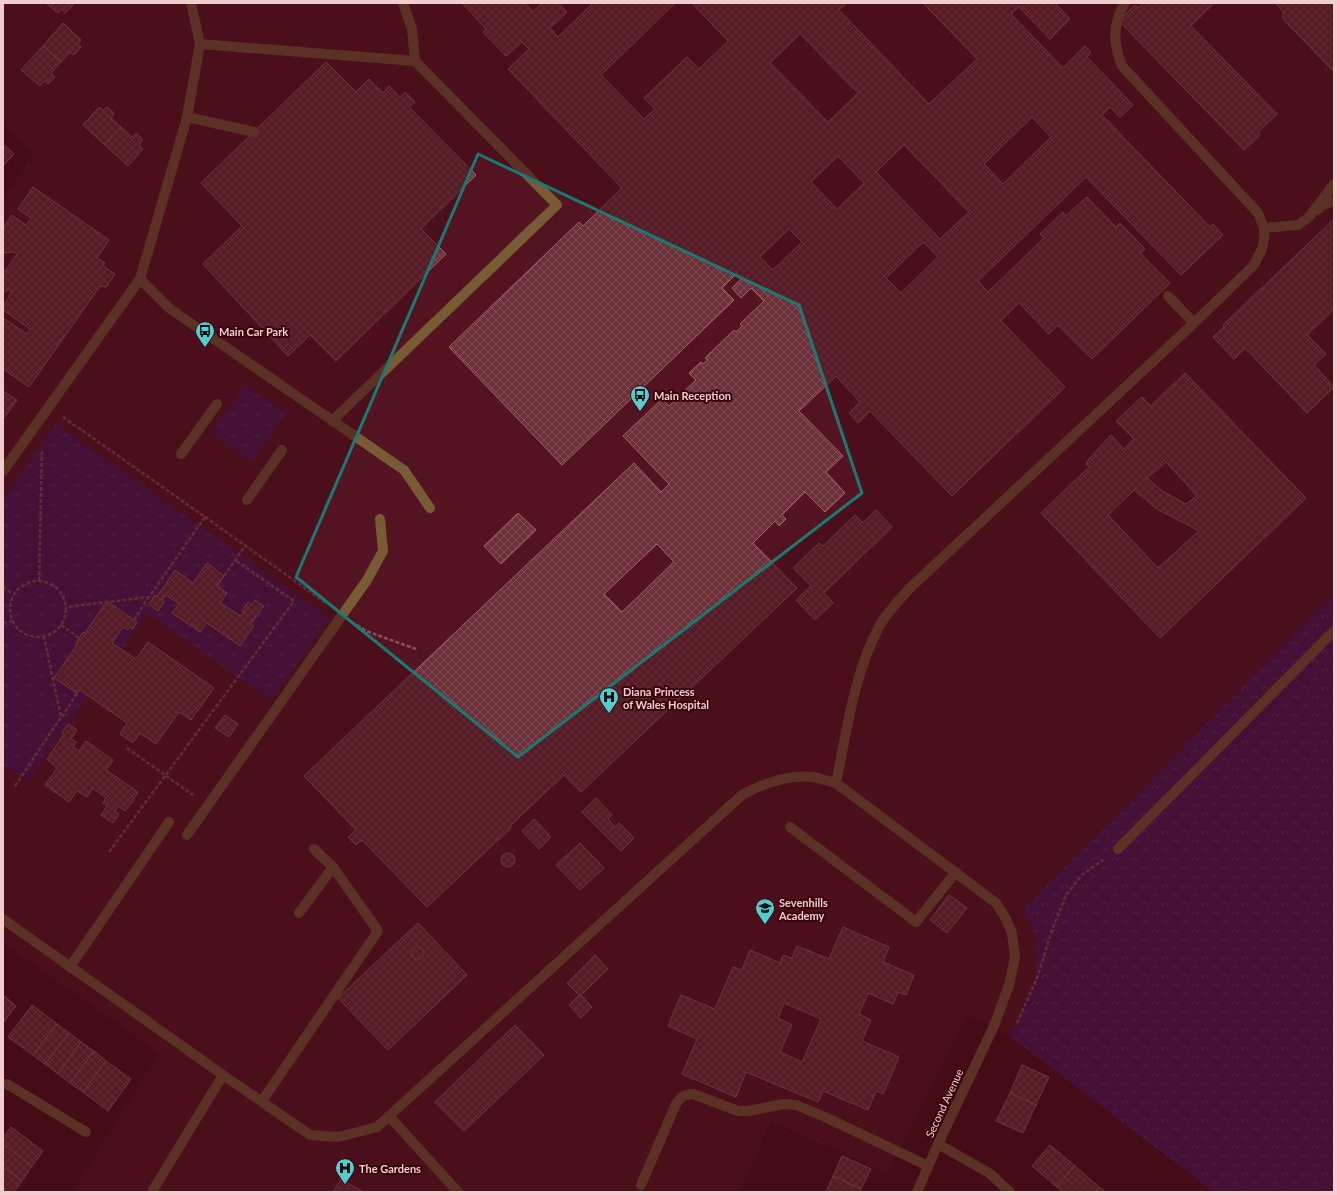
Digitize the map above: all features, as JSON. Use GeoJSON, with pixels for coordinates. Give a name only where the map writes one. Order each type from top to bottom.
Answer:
{"type":"FeatureCollection","features":[{"type":"Feature","properties":{"kind":"street"},"geometry":{"type":"LineString","coordinates":[[3,471],[140,279],[187,117],[200,44],[192,3]]}},
{"type":"Feature","properties":{"kind":"street"},"geometry":{"type":"LineString","coordinates":[[332,421],[558,205],[415,61],[412,29],[403,3]]}},
{"type":"Feature","properties":{"kind":"street"},"geometry":{"type":"LineString","coordinates":[[3,919],[310,1135],[338,1137],[377,1127],[742,795],[771,781],[791,777],[813,777],[836,783],[857,685],[867,653],[880,624],[893,606],[910,587],[1194,323],[1254,265],[1262,249],[1264,228],[1258,213],[1122,66],[1116,53],[1114,38],[1116,23],[1125,3]]}},
{"type":"Feature","properties":{"kind":"street"},"geometry":{"type":"LineString","coordinates":[[200,44],[415,61]]}},
{"type":"Feature","properties":{"kind":"street"},"geometry":{"type":"LineString","coordinates":[[187,117],[254,132]]}},
{"type":"Feature","properties":{"kind":"street"},"geometry":{"type":"LineString","coordinates":[[1308,218],[1334,184]]}},
{"type":"Feature","properties":{"kind":"street"},"geometry":{"type":"LineString","coordinates":[[1264,228],[1298,225],[1323,205],[1334,201]]}},
{"type":"Feature","properties":{"kind":"street"},"geometry":{"type":"LineString","coordinates":[[140,279],[168,308],[404,470],[430,508]]}},
{"type":"Feature","properties":{"kind":"street"},"geometry":{"type":"LineString","coordinates":[[1168,296],[1194,323]]}},
{"type":"Feature","properties":{"kind":"street"},"geometry":{"type":"LineString","coordinates":[[181,454],[217,404]]}},
{"type":"Feature","properties":{"kind":"street"},"geometry":{"type":"LineString","coordinates":[[247,500],[282,450]]}},
{"type":"Feature","properties":{"kind":"street"},"geometry":{"type":"LineString","coordinates":[[187,835],[367,580],[383,551],[380,519]]}},
{"type":"Feature","properties":{"kind":"street"},"geometry":{"type":"LineString","coordinates":[[1118,849],[1334,631]]}},
{"type":"Feature","properties":{"kind":"street","name":"Second Avenue"},"geometry":{"type":"LineString","coordinates":[[836,783],[996,903],[1006,917],[1012,933],[1015,958],[1009,985],[994,1026],[917,1192]]}},
{"type":"Feature","properties":{"kind":"street"},"geometry":{"type":"LineString","coordinates":[[70,967],[169,822]]}},
{"type":"Feature","properties":{"kind":"street"},"geometry":{"type":"LineString","coordinates":[[790,827],[916,922],[956,872]]}},
{"type":"Feature","properties":{"kind":"street"},"geometry":{"type":"LineString","coordinates":[[262,1101],[378,931],[333,866],[314,849]]}},
{"type":"Feature","properties":{"kind":"street"},"geometry":{"type":"LineString","coordinates":[[299,913],[333,866]]}},
{"type":"Feature","properties":{"kind":"street"},"geometry":{"type":"LineString","coordinates":[[154,1190],[223,1075]]}},
{"type":"Feature","properties":{"kind":"street"},"geometry":{"type":"LineString","coordinates":[[4,1085],[86,1132]]}},
{"type":"Feature","properties":{"kind":"street"},"geometry":{"type":"LineString","coordinates":[[641,1185],[676,1104],[680,1098],[686,1094],[693,1094],[738,1111],[749,1111],[783,1104],[796,1105],[825,1117],[928,1166]]}},
{"type":"Feature","properties":{"kind":"street"},"geometry":{"type":"LineString","coordinates":[[389,1116],[458,1192]]}},
{"type":"Feature","properties":{"kind":"street"},"geometry":{"type":"LineString","coordinates":[[938,1144],[989,1173],[1010,1192]]}},
{"type":"Feature","properties":{"kind":"path"},"geometry":{"type":"LineString","coordinates":[[49,407],[366,631],[416,649]]}},
{"type":"Feature","properties":{"kind":"path"},"geometry":{"type":"LineString","coordinates":[[29,435],[42,444],[39,581]]}},
{"type":"Feature","properties":{"kind":"path"},"geometry":{"type":"LineString","coordinates":[[134,620],[205,517]]}},
{"type":"Feature","properties":{"kind":"path"},"geometry":{"type":"LineString","coordinates":[[224,576],[245,546]]}},
{"type":"Feature","properties":{"kind":"path"},"geometry":{"type":"LineString","coordinates":[[109,852],[294,601],[235,560]]}},
{"type":"Feature","properties":{"kind":"path"},"geometry":{"type":"LineString","coordinates":[[39,581],[45,582],[57,588],[64,599],[66,607],[66,613],[61,626],[44,637],[37,637],[24,633],[12,620],[10,611],[13,594],[20,587],[39,581]]}},
{"type":"Feature","properties":{"kind":"path"},"geometry":{"type":"LineString","coordinates":[[3,586],[13,594]]}},
{"type":"Feature","properties":{"kind":"path"},"geometry":{"type":"LineString","coordinates":[[66,607],[149,597]]}},
{"type":"Feature","properties":{"kind":"path"},"geometry":{"type":"LineString","coordinates":[[3,624],[12,620]]}},
{"type":"Feature","properties":{"kind":"path"},"geometry":{"type":"LineString","coordinates":[[61,626],[79,638]]}},
{"type":"Feature","properties":{"kind":"path"},"geometry":{"type":"LineString","coordinates":[[44,637],[61,717]]}},
{"type":"Feature","properties":{"kind":"path"},"geometry":{"type":"LineString","coordinates":[[15,786],[77,694]]}},
{"type":"Feature","properties":{"kind":"path"},"geometry":{"type":"LineString","coordinates":[[127,748],[208,805]]}},
{"type":"Feature","properties":{"kind":"path"},"geometry":{"type":"LineString","coordinates":[[1016,1026],[1037,978],[1052,930],[1066,895],[1082,875],[1118,849]]}},
{"type":"Feature","properties":{"kind":"highlighted area"},"geometry":{"type":"Polygon","coordinates":[[[478,154],[799,305],[862,493],[518,757],[296,577],[478,154]]]}},
{"type":"Feature","properties":{"kind":"shaded area","name":"Diana Princess of Wales Hospital"},"geometry":{"type":"Polygon","coordinates":[[[3,3],[1334,3],[1334,594],[1023,908],[1037,939],[1035,978],[1024,1011],[1008,1035],[967,1015],[887,1173],[771,1121],[739,1192],[72,1192],[159,1053],[3,943],[3,200],[34,154],[3,123],[3,3]]]}},
{"type":"Feature","properties":{"kind":"green space"},"geometry":{"type":"Polygon","coordinates":[[[245,385],[286,413],[252,462],[211,433],[245,385]]]}},
{"type":"Feature","properties":{"kind":"green space"},"geometry":{"type":"Polygon","coordinates":[[[56,424],[330,618],[271,700],[148,614],[27,782],[3,765],[3,500],[56,424]]]}},
{"type":"Feature","properties":{"kind":"green space"},"geometry":{"type":"Polygon","coordinates":[[[1334,594],[1334,1192],[1214,1192],[1008,1035],[1024,1011],[1035,978],[1037,939],[1023,909],[1334,594]]]}},
{"type":"Feature","properties":{"kind":"building"},"geometry":{"type":"Polygon","coordinates":[[[46,3],[70,3],[73,5],[65,13],[61,9],[58,13],[46,3]]]}},
{"type":"Feature","properties":{"kind":"building"},"geometry":{"type":"Polygon","coordinates":[[[462,3],[525,3],[533,12],[542,3],[558,3],[567,12],[550,28],[558,37],[593,3],[675,3],[601,75],[644,119],[655,109],[644,98],[687,57],[699,69],[728,41],[692,3],[847,3],[839,10],[929,104],[977,59],[923,3],[1055,3],[1070,19],[1050,39],[1019,7],[1011,14],[1063,68],[1085,46],[1091,52],[1087,57],[1133,105],[1120,117],[1110,107],[1102,115],[1210,227],[1213,224],[1223,235],[1181,275],[1086,177],[978,281],[988,292],[1044,238],[1040,234],[1063,212],[1066,216],[1087,197],[1116,227],[1120,223],[1145,249],[1140,253],[1170,283],[1092,359],[1058,325],[1049,334],[1019,303],[1001,321],[1065,387],[952,496],[870,411],[858,423],[849,413],[860,402],[836,376],[799,411],[843,456],[826,472],[845,493],[825,512],[805,492],[782,515],[786,519],[779,526],[775,521],[753,543],[797,588],[581,792],[564,775],[510,826],[511,828],[427,907],[362,840],[356,845],[348,837],[356,830],[304,776],[634,463],[661,492],[669,484],[623,436],[662,399],[669,406],[696,380],[689,373],[701,362],[703,364],[708,360],[705,358],[734,330],[736,332],[742,326],[740,324],[764,301],[751,288],[741,298],[732,288],[742,278],[737,273],[722,288],[734,300],[562,465],[449,347],[579,222],[583,226],[622,188],[508,69],[529,49],[522,42],[506,56],[483,32],[486,29],[462,3]],[[800,34],[770,63],[828,122],[858,93],[800,34]],[[1032,117],[984,164],[1003,184],[1051,137],[1032,117]],[[904,145],[876,172],[940,239],[969,212],[904,145]],[[838,156],[811,182],[837,209],[864,183],[838,156]],[[789,229],[760,257],[773,270],[802,242],[789,229]],[[923,242],[886,278],[901,293],[938,257],[923,242]],[[657,544],[604,594],[622,612],[674,562],[657,544]]]}},
{"type":"Feature","properties":{"kind":"building"},"geometry":{"type":"Polygon","coordinates":[[[1144,3],[1214,3],[1191,26],[1277,114],[1258,132],[1260,135],[1244,150],[1119,21],[1135,5],[1138,8],[1144,3]]]}},
{"type":"Feature","properties":{"kind":"building"},"geometry":{"type":"Polygon","coordinates":[[[1275,3],[1334,3],[1334,72],[1283,19],[1283,11],[1275,3]]]}},
{"type":"Feature","properties":{"kind":"building"},"geometry":{"type":"Polygon","coordinates":[[[63,23],[81,40],[78,43],[81,47],[74,55],[70,52],[61,62],[43,46],[63,23]]]}},
{"type":"Feature","properties":{"kind":"building"},"geometry":{"type":"Polygon","coordinates":[[[43,46],[61,62],[51,73],[55,77],[48,84],[44,81],[40,86],[21,70],[43,46]]]}},
{"type":"Feature","properties":{"kind":"building"},"geometry":{"type":"Polygon","coordinates":[[[326,62],[356,92],[369,79],[383,93],[389,86],[400,97],[405,92],[415,102],[409,107],[476,175],[421,229],[446,254],[336,361],[310,335],[288,356],[203,264],[242,226],[201,183],[326,62]]]}},
{"type":"Feature","properties":{"kind":"building"},"geometry":{"type":"Polygon","coordinates":[[[99,107],[103,110],[107,107],[114,113],[111,118],[121,127],[105,145],[83,125],[99,107]]]}},
{"type":"Feature","properties":{"kind":"building"},"geometry":{"type":"Polygon","coordinates":[[[121,127],[132,137],[136,133],[143,140],[139,145],[143,149],[128,166],[105,145],[121,127]]]}},
{"type":"Feature","properties":{"kind":"building"},"geometry":{"type":"Polygon","coordinates":[[[3,144],[14,154],[3,166],[3,144]]]}},
{"type":"Feature","properties":{"kind":"building"},"geometry":{"type":"Polygon","coordinates":[[[33,187],[109,240],[97,258],[105,263],[103,266],[115,274],[106,287],[100,286],[29,387],[3,369],[3,318],[27,334],[30,329],[3,310],[3,306],[12,292],[8,289],[6,292],[3,290],[3,274],[17,254],[13,252],[3,253],[3,228],[12,215],[26,225],[31,218],[18,209],[33,187]]]}},
{"type":"Feature","properties":{"kind":"building"},"geometry":{"type":"Polygon","coordinates":[[[1334,219],[1334,309],[1307,335],[1326,354],[1314,365],[1334,387],[1307,413],[1245,348],[1234,359],[1213,337],[1224,327],[1223,325],[1334,219]]]}},
{"type":"Feature","properties":{"kind":"building"},"geometry":{"type":"Polygon","coordinates":[[[1185,373],[1306,498],[1160,638],[1041,513],[1089,467],[1086,464],[1089,459],[1111,435],[1124,449],[1134,439],[1116,421],[1142,397],[1151,406],[1185,373]],[[1166,462],[1147,478],[1162,491],[1186,504],[1197,496],[1166,462]],[[1134,490],[1108,515],[1158,568],[1199,531],[1157,509],[1134,490]]]}},
{"type":"Feature","properties":{"kind":"building"},"geometry":{"type":"Polygon","coordinates":[[[3,391],[17,400],[3,419],[3,391]]]}},
{"type":"Feature","properties":{"kind":"building"},"geometry":{"type":"Polygon","coordinates":[[[876,510],[892,527],[824,593],[833,603],[815,620],[796,600],[811,586],[793,568],[819,543],[823,546],[855,515],[863,523],[876,510]]]}},
{"type":"Feature","properties":{"kind":"building"},"geometry":{"type":"Polygon","coordinates":[[[518,513],[536,530],[501,564],[484,546],[518,513]]]}},
{"type":"Feature","properties":{"kind":"building"},"geometry":{"type":"Polygon","coordinates":[[[207,563],[224,576],[217,586],[227,593],[220,603],[241,616],[244,612],[242,611],[248,602],[252,605],[255,600],[264,606],[251,624],[254,626],[240,646],[207,623],[200,632],[172,613],[179,604],[166,595],[162,600],[164,602],[158,611],[149,604],[155,595],[157,597],[175,570],[193,583],[207,563]]]}},
{"type":"Feature","properties":{"kind":"building"},"geometry":{"type":"Polygon","coordinates":[[[107,601],[137,622],[133,629],[130,627],[128,630],[123,627],[112,643],[136,659],[148,642],[214,688],[191,720],[179,712],[156,744],[140,733],[133,743],[120,734],[127,723],[80,690],[77,693],[54,678],[77,645],[76,644],[83,632],[85,633],[107,601]]]}},
{"type":"Feature","properties":{"kind":"building"},"geometry":{"type":"Polygon","coordinates":[[[225,715],[238,724],[229,737],[215,728],[225,715]]]}},
{"type":"Feature","properties":{"kind":"building"},"geometry":{"type":"Polygon","coordinates":[[[68,724],[77,730],[71,739],[76,742],[73,747],[79,751],[86,741],[113,760],[106,770],[138,792],[134,800],[125,811],[118,806],[115,811],[119,814],[113,823],[101,815],[107,806],[103,803],[106,798],[93,788],[87,797],[77,791],[69,802],[45,785],[57,768],[47,759],[64,734],[62,733],[68,724]]]}},
{"type":"Feature","properties":{"kind":"building"},"geometry":{"type":"Polygon","coordinates":[[[596,798],[612,815],[608,819],[615,827],[619,823],[634,838],[621,851],[582,812],[596,798]]]}},
{"type":"Feature","properties":{"kind":"building"},"geometry":{"type":"Polygon","coordinates":[[[534,819],[551,837],[539,849],[522,831],[534,819]]]}},
{"type":"Feature","properties":{"kind":"building"},"geometry":{"type":"Polygon","coordinates":[[[580,843],[604,868],[580,890],[556,865],[580,843]]]}},
{"type":"Feature","properties":{"kind":"building"},"geometry":{"type":"Polygon","coordinates":[[[505,853],[511,853],[515,857],[515,863],[511,867],[505,867],[501,863],[501,857],[505,853]]]}},
{"type":"Feature","properties":{"kind":"building"},"geometry":{"type":"Polygon","coordinates":[[[949,895],[967,908],[947,933],[930,920],[949,895]]]}},
{"type":"Feature","properties":{"kind":"building"},"geometry":{"type":"Polygon","coordinates":[[[418,923],[467,975],[388,1050],[338,998],[418,923]]]}},
{"type":"Feature","properties":{"kind":"building"},"geometry":{"type":"Polygon","coordinates":[[[843,927],[889,947],[883,962],[914,975],[906,995],[898,992],[893,1004],[868,993],[859,1014],[871,1020],[862,1041],[899,1057],[883,1094],[876,1091],[868,1110],[823,1091],[818,1102],[746,1072],[736,1097],[682,1074],[697,1039],[668,1026],[681,995],[715,1009],[733,967],[742,970],[750,950],[780,963],[783,955],[792,958],[797,946],[829,959],[843,927]],[[784,1003],[778,1018],[792,1025],[780,1052],[802,1062],[821,1019],[784,1003]]]}},
{"type":"Feature","properties":{"kind":"building"},"geometry":{"type":"Polygon","coordinates":[[[416,947],[420,947],[424,953],[420,959],[416,959],[412,955],[412,951],[416,947]]]}},
{"type":"Feature","properties":{"kind":"building"},"geometry":{"type":"Polygon","coordinates":[[[595,955],[608,969],[581,995],[592,1007],[581,1018],[569,1005],[579,995],[567,983],[595,955]]]}},
{"type":"Feature","properties":{"kind":"building"},"geometry":{"type":"Polygon","coordinates":[[[3,995],[16,1006],[3,1023],[3,995]]]}},
{"type":"Feature","properties":{"kind":"building"},"geometry":{"type":"Polygon","coordinates":[[[32,1005],[57,1024],[33,1055],[8,1037],[32,1005]]]}},
{"type":"Feature","properties":{"kind":"building"},"geometry":{"type":"Polygon","coordinates":[[[57,1024],[69,1033],[45,1064],[33,1055],[57,1024]]]}},
{"type":"Feature","properties":{"kind":"building"},"geometry":{"type":"Polygon","coordinates":[[[515,1025],[544,1055],[464,1131],[435,1102],[515,1025]]]}},
{"type":"Feature","properties":{"kind":"building"},"geometry":{"type":"Polygon","coordinates":[[[69,1033],[81,1042],[58,1074],[45,1064],[69,1033]]]}},
{"type":"Feature","properties":{"kind":"building"},"geometry":{"type":"Polygon","coordinates":[[[81,1042],[94,1051],[70,1083],[58,1074],[81,1042]]]}},
{"type":"Feature","properties":{"kind":"building"},"geometry":{"type":"Polygon","coordinates":[[[94,1051],[106,1061],[83,1092],[70,1083],[94,1051]]]}},
{"type":"Feature","properties":{"kind":"building"},"geometry":{"type":"Polygon","coordinates":[[[106,1061],[131,1079],[108,1111],[83,1092],[106,1061]]]}},
{"type":"Feature","properties":{"kind":"building"},"geometry":{"type":"Polygon","coordinates":[[[1022,1065],[1049,1077],[1036,1105],[1010,1093],[1022,1065]]]}},
{"type":"Feature","properties":{"kind":"building"},"geometry":{"type":"Polygon","coordinates":[[[1010,1093],[1036,1105],[1023,1133],[996,1121],[1010,1093]]]}},
{"type":"Feature","properties":{"kind":"building"},"geometry":{"type":"Polygon","coordinates":[[[11,1127],[43,1151],[32,1166],[3,1144],[3,1138],[11,1127]]]}},
{"type":"Feature","properties":{"kind":"building"},"geometry":{"type":"Polygon","coordinates":[[[3,1144],[32,1166],[22,1181],[3,1167],[3,1144]]]}},
{"type":"Feature","properties":{"kind":"building"},"geometry":{"type":"Polygon","coordinates":[[[1050,1145],[1075,1166],[1057,1187],[1032,1166],[1050,1145]]]}},
{"type":"Feature","properties":{"kind":"building"},"geometry":{"type":"Polygon","coordinates":[[[842,1156],[871,1169],[861,1189],[833,1176],[842,1156]]]}},
{"type":"Feature","properties":{"kind":"building"},"geometry":{"type":"Polygon","coordinates":[[[1075,1166],[1099,1187],[1095,1192],[1063,1192],[1057,1187],[1075,1166]]]}},
{"type":"Feature","properties":{"kind":"building"},"geometry":{"type":"Polygon","coordinates":[[[3,1167],[22,1181],[14,1192],[7,1192],[3,1189],[3,1167]]]}},
{"type":"Feature","properties":{"kind":"building"},"geometry":{"type":"Polygon","coordinates":[[[833,1176],[861,1189],[860,1192],[826,1192],[833,1176]]]}},
{"type":"Feature","properties":{"kind":"building","name":"The Gardens"},"geometry":{"type":"Polygon","coordinates":[[[341,1179],[363,1192],[333,1192],[341,1179]]]}},
{"type":"Feature","properties":{"kind":"building"},"geometry":{"type":"Polygon","coordinates":[[[1099,1187],[1106,1192],[1095,1192],[1099,1187]]]}},
{"type":"Feature","properties":{"kind":"place","name":"Main Car Park"},"geometry":{"type":"Point","coordinates":[205,348]}},
{"type":"Feature","properties":{"kind":"place","name":"Main Reception"},"geometry":{"type":"Point","coordinates":[640,412]}},
{"type":"Feature","properties":{"kind":"place","name":"Diana Princess of Wales Hospital"},"geometry":{"type":"Point","coordinates":[609,714]}},
{"type":"Feature","properties":{"kind":"place","name":"Sevenhills Academy"},"geometry":{"type":"Point","coordinates":[765,925]}},
{"type":"Feature","properties":{"kind":"place","name":"The Gardens"},"geometry":{"type":"Point","coordinates":[345,1185]}}]}
